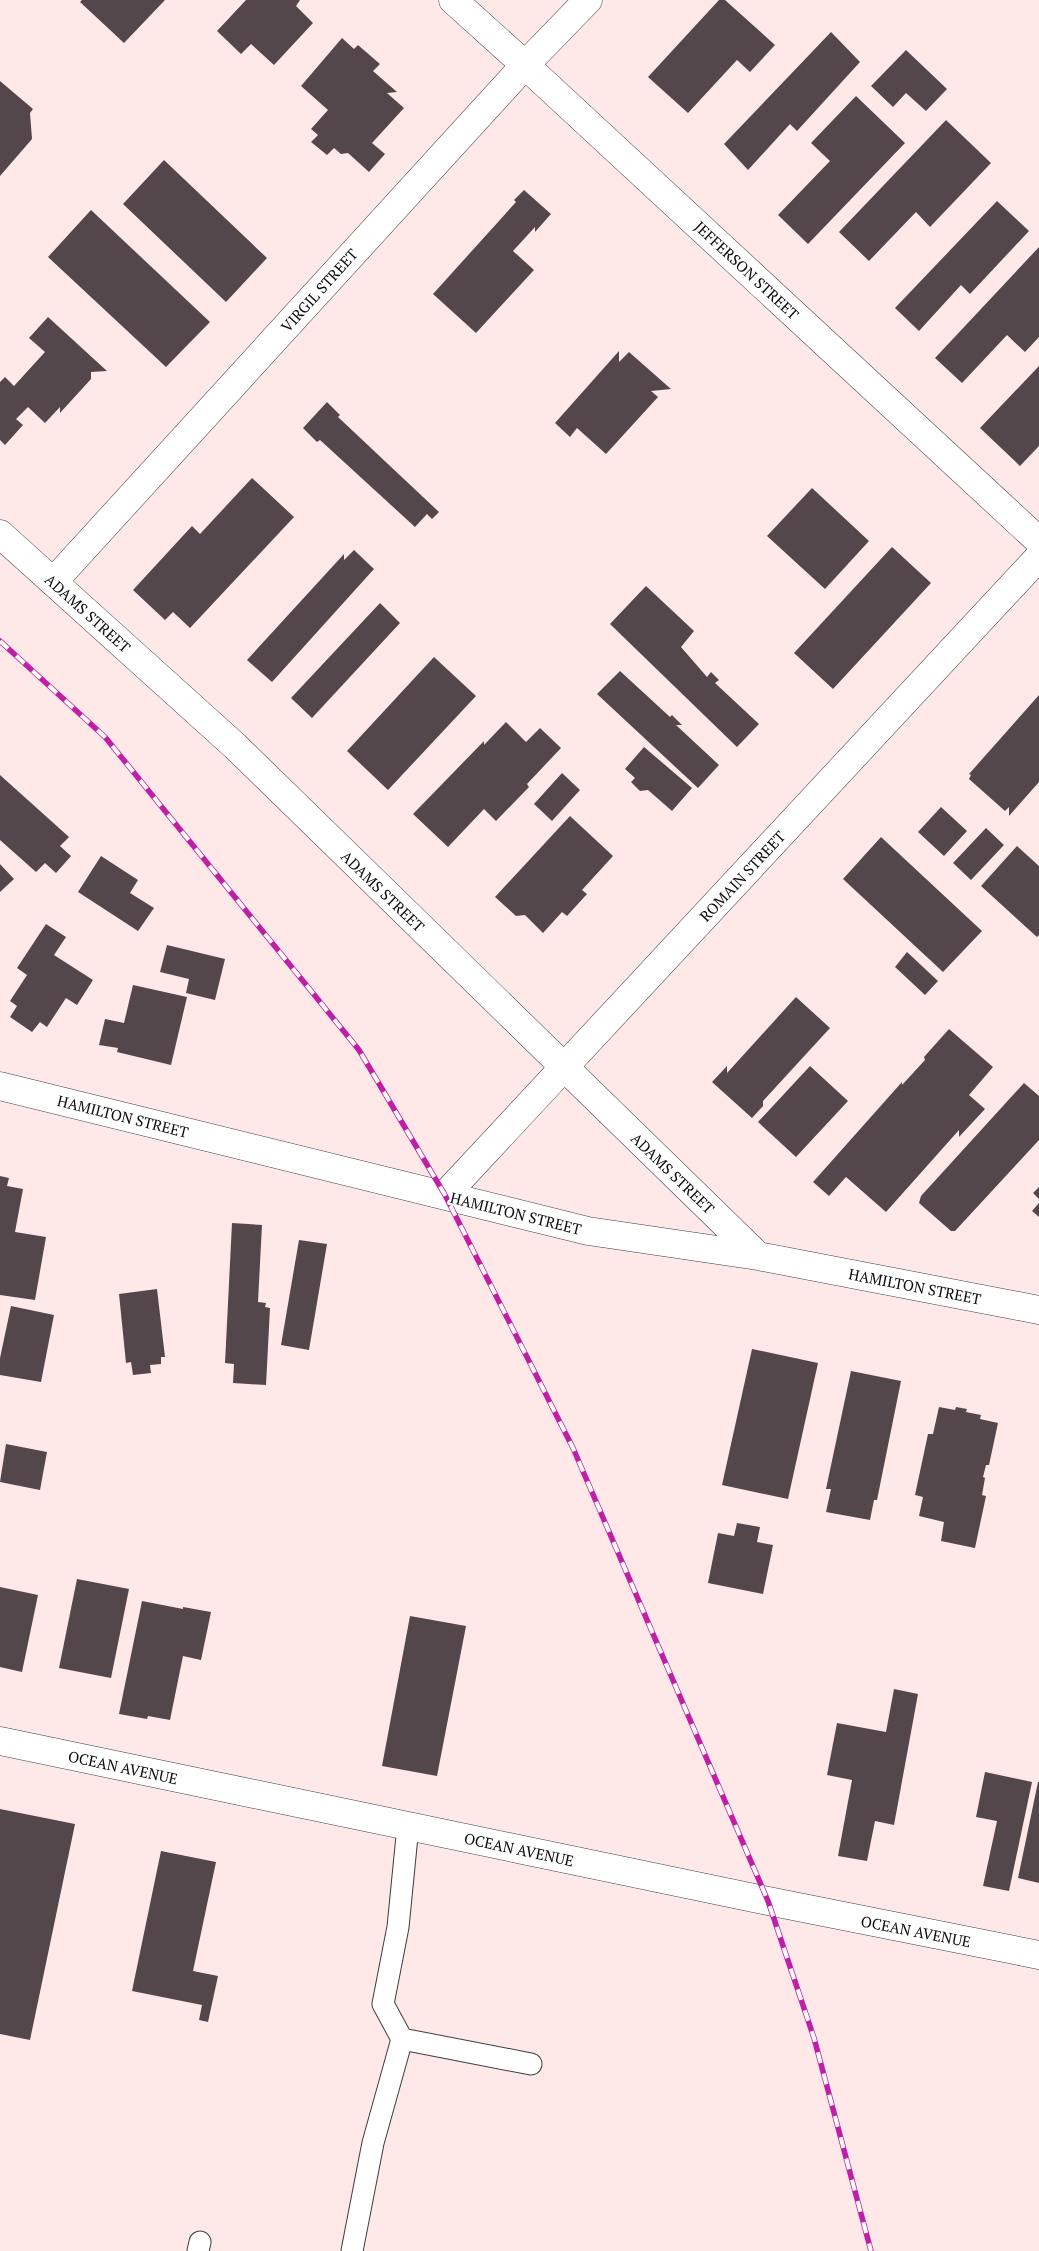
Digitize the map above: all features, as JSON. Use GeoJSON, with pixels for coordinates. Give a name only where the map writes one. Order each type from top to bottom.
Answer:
{"type":"FeatureCollection","features":[{"type":"Feature","properties":{"kind":"street","name":"JEFFERSON STREET"},"geometry":{"type":"LineString","coordinates":[[453,0],[1039,541]]}},
{"type":"Feature","properties":{"kind":"street","name":"VIRGIL STREET"},"geometry":{"type":"LineString","coordinates":[[53,582],[525,65],[588,0]]}},
{"type":"Feature","properties":{"kind":"street","name":"ADAMS STREET"},"geometry":{"type":"LineString","coordinates":[[0,534],[235,746],[758,1256]]}},
{"type":"Feature","properties":{"kind":"street","name":"ROMAIN STREET"},"geometry":{"type":"LineString","coordinates":[[445,1196],[1039,556]]}},
{"type":"Feature","properties":{"kind":"street","name":"HAMILTON STREET"},"geometry":{"type":"LineString","coordinates":[[0,1086],[588,1231],[758,1256],[1039,1310]]}},
{"type":"Feature","properties":{"kind":"street","name":"OCEAN AVENUE"},"geometry":{"type":"LineString","coordinates":[[0,1741],[778,1903],[1039,1955]]}},
{"type":"Feature","properties":{"kind":"lane"},"geometry":{"type":"LineString","coordinates":[[352,2251],[373,2143],[402,2039],[383,2004],[398,1926],[408,1826]]}},
{"type":"Feature","properties":{"kind":"lane"},"geometry":{"type":"LineString","coordinates":[[402,2039],[531,2064]]}},
{"type":"Feature","properties":{"kind":"building"},"geometry":{"type":"Polygon","coordinates":[[[82,0],[165,0],[124,43],[80,2],[82,0]]]}},
{"type":"Feature","properties":{"kind":"building"},"geometry":{"type":"Polygon","coordinates":[[[246,0],[300,0],[296,6],[313,23],[274,65],[251,44],[241,54],[217,31],[246,0]]]}},
{"type":"Feature","properties":{"kind":"building"},"geometry":{"type":"Polygon","coordinates":[[[719,0],[725,0],[775,45],[750,72],[737,60],[688,113],[648,77],[719,0]]]}},
{"type":"Feature","properties":{"kind":"building"},"geometry":{"type":"Polygon","coordinates":[[[831,32],[860,62],[797,131],[790,124],[748,170],[724,144],[831,32]]]}},
{"type":"Feature","properties":{"kind":"building"},"geometry":{"type":"Polygon","coordinates":[[[342,38],[354,49],[358,45],[380,64],[373,71],[397,92],[387,93],[404,108],[372,143],[385,154],[369,172],[348,153],[341,154],[334,148],[327,155],[311,142],[318,135],[311,129],[328,110],[301,86],[342,38]]]}},
{"type":"Feature","properties":{"kind":"building"},"geometry":{"type":"Polygon","coordinates":[[[906,50],[947,89],[926,111],[906,93],[893,107],[871,86],[906,50]]]}},
{"type":"Feature","properties":{"kind":"building"},"geometry":{"type":"Polygon","coordinates":[[[0,81],[33,109],[30,113],[32,139],[0,176],[0,81]]]}},
{"type":"Feature","properties":{"kind":"building"},"geometry":{"type":"Polygon","coordinates":[[[856,96],[905,143],[808,244],[778,215],[830,161],[811,143],[856,96]]]}},
{"type":"Feature","properties":{"kind":"building"},"geometry":{"type":"Polygon","coordinates":[[[946,120],[991,163],[930,227],[916,212],[869,261],[839,232],[946,120]]]}},
{"type":"Feature","properties":{"kind":"building"},"geometry":{"type":"Polygon","coordinates":[[[164,160],[267,258],[226,302],[123,204],[164,160]]]}},
{"type":"Feature","properties":{"kind":"building"},"geometry":{"type":"Polygon","coordinates":[[[524,190],[551,214],[535,232],[535,227],[513,251],[534,270],[476,333],[433,294],[516,202],[514,200],[524,190]]]}},
{"type":"Feature","properties":{"kind":"building"},"geometry":{"type":"Polygon","coordinates":[[[997,201],[1029,231],[970,294],[961,285],[919,331],[895,308],[997,201]]]}},
{"type":"Feature","properties":{"kind":"building"},"geometry":{"type":"Polygon","coordinates":[[[91,210],[210,322],[166,367],[48,257],[91,210]]]}},
{"type":"Feature","properties":{"kind":"building"},"geometry":{"type":"Polygon","coordinates":[[[1039,247],[1039,337],[1025,352],[1007,335],[962,383],[935,358],[1039,247]]]}},
{"type":"Feature","properties":{"kind":"building"},"geometry":{"type":"Polygon","coordinates":[[[48,317],[107,371],[91,372],[91,379],[60,413],[60,407],[45,423],[28,407],[16,419],[23,425],[5,445],[0,440],[0,382],[5,377],[14,386],[45,352],[29,338],[48,317]]]}},
{"type":"Feature","properties":{"kind":"building"},"geometry":{"type":"Polygon","coordinates":[[[619,351],[619,362],[629,352],[671,389],[651,391],[658,397],[606,454],[577,428],[570,437],[555,423],[619,351]]]}},
{"type":"Feature","properties":{"kind":"building"},"geometry":{"type":"Polygon","coordinates":[[[1039,366],[1039,446],[1020,466],[980,428],[1039,366]]]}},
{"type":"Feature","properties":{"kind":"building"},"geometry":{"type":"Polygon","coordinates":[[[327,402],[340,415],[338,417],[439,512],[432,519],[427,514],[415,527],[320,440],[317,442],[303,428],[327,402]]]}},
{"type":"Feature","properties":{"kind":"building"},"geometry":{"type":"Polygon","coordinates":[[[252,478],[294,517],[190,628],[173,612],[165,620],[133,590],[192,526],[200,534],[252,478]]]}},
{"type":"Feature","properties":{"kind":"building"},"geometry":{"type":"Polygon","coordinates":[[[812,488],[869,541],[825,589],[767,536],[812,488]]]}},
{"type":"Feature","properties":{"kind":"building"},"geometry":{"type":"Polygon","coordinates":[[[892,547],[931,583],[833,689],[794,653],[892,547]]]}},
{"type":"Feature","properties":{"kind":"building"},"geometry":{"type":"Polygon","coordinates":[[[354,550],[374,569],[272,682],[247,660],[344,554],[344,560],[354,550]]]}},
{"type":"Feature","properties":{"kind":"building"},"geometry":{"type":"Polygon","coordinates":[[[646,586],[694,631],[681,647],[707,677],[711,672],[719,680],[715,683],[759,724],[737,747],[610,624],[646,586]]]}},
{"type":"Feature","properties":{"kind":"building"},"geometry":{"type":"Polygon","coordinates":[[[380,603],[400,623],[312,718],[291,698],[380,603]]]}},
{"type":"Feature","properties":{"kind":"building"},"geometry":{"type":"Polygon","coordinates":[[[434,657],[476,696],[388,790],[347,751],[434,657]]]}},
{"type":"Feature","properties":{"kind":"building"},"geometry":{"type":"Polygon","coordinates":[[[620,671],[670,717],[672,715],[682,725],[676,725],[719,765],[698,788],[597,694],[620,671]]]}},
{"type":"Feature","properties":{"kind":"building"},"geometry":{"type":"Polygon","coordinates":[[[1039,695],[1039,782],[1009,816],[1009,807],[1005,811],[969,779],[971,775],[969,774],[1039,695]]]}},
{"type":"Feature","properties":{"kind":"building"},"geometry":{"type":"Polygon","coordinates":[[[506,722],[526,742],[540,728],[561,748],[527,784],[529,787],[496,821],[484,809],[448,847],[413,814],[484,741],[484,745],[506,722]]]}},
{"type":"Feature","properties":{"kind":"building"},"geometry":{"type":"Polygon","coordinates":[[[644,747],[692,788],[672,811],[648,790],[640,791],[631,782],[635,778],[625,769],[644,747]]]}},
{"type":"Feature","properties":{"kind":"building"},"geometry":{"type":"Polygon","coordinates":[[[562,773],[580,790],[552,821],[534,804],[562,773]]]}},
{"type":"Feature","properties":{"kind":"building"},"geometry":{"type":"Polygon","coordinates":[[[0,775],[69,837],[60,846],[71,856],[56,873],[45,863],[36,872],[0,840],[0,775]]]}},
{"type":"Feature","properties":{"kind":"building"},"geometry":{"type":"Polygon","coordinates":[[[941,807],[967,831],[944,856],[918,832],[941,807]]]}},
{"type":"Feature","properties":{"kind":"building"},"geometry":{"type":"Polygon","coordinates":[[[570,816],[613,856],[582,890],[587,894],[567,916],[562,912],[543,933],[525,915],[516,916],[495,897],[570,816]]]}},
{"type":"Feature","properties":{"kind":"building"},"geometry":{"type":"Polygon","coordinates":[[[986,828],[1004,845],[971,880],[953,863],[986,828]]]}},
{"type":"Feature","properties":{"kind":"building"},"geometry":{"type":"Polygon","coordinates":[[[881,837],[982,931],[943,972],[843,879],[881,837]]]}},
{"type":"Feature","properties":{"kind":"building"},"geometry":{"type":"Polygon","coordinates":[[[1017,846],[1039,866],[1039,935],[1037,937],[981,886],[1017,846]]]}},
{"type":"Feature","properties":{"kind":"building"},"geometry":{"type":"Polygon","coordinates":[[[101,856],[138,880],[130,893],[154,908],[138,931],[78,892],[101,856]]]}},
{"type":"Feature","properties":{"kind":"building"},"geometry":{"type":"Polygon","coordinates":[[[0,864],[14,879],[0,892],[0,864]]]}},
{"type":"Feature","properties":{"kind":"building"},"geometry":{"type":"Polygon","coordinates":[[[46,924],[66,937],[54,955],[93,980],[77,1005],[66,998],[47,1027],[40,1022],[32,1032],[10,1017],[17,1006],[10,1001],[27,975],[17,968],[46,924]]]}},
{"type":"Feature","properties":{"kind":"building"},"geometry":{"type":"Polygon","coordinates":[[[167,945],[225,959],[215,1000],[186,993],[189,979],[160,972],[167,945]]]}},
{"type":"Feature","properties":{"kind":"building"},"geometry":{"type":"Polygon","coordinates":[[[907,952],[938,981],[925,995],[895,967],[907,952]]]}},
{"type":"Feature","properties":{"kind":"building"},"geometry":{"type":"Polygon","coordinates":[[[133,985],[187,997],[171,1065],[117,1052],[118,1048],[99,1045],[105,1019],[124,1023],[133,985]]]}},
{"type":"Feature","properties":{"kind":"building"},"geometry":{"type":"Polygon","coordinates":[[[796,997],[830,1028],[763,1101],[763,1106],[752,1118],[712,1082],[727,1066],[727,1073],[796,997]]]}},
{"type":"Feature","properties":{"kind":"building"},"geometry":{"type":"Polygon","coordinates":[[[949,1029],[993,1067],[969,1095],[985,1109],[959,1137],[959,1130],[886,1212],[846,1177],[829,1196],[813,1182],[902,1082],[902,1085],[925,1060],[924,1057],[949,1029]]]}},
{"type":"Feature","properties":{"kind":"building"},"geometry":{"type":"Polygon","coordinates":[[[810,1066],[848,1101],[796,1157],[758,1122],[810,1066]]]}},
{"type":"Feature","properties":{"kind":"building"},"geometry":{"type":"Polygon","coordinates":[[[1024,1083],[1039,1096],[1039,1140],[955,1231],[951,1231],[919,1203],[921,1196],[1024,1083]]]}},
{"type":"Feature","properties":{"kind":"building"},"geometry":{"type":"Polygon","coordinates":[[[0,1176],[9,1178],[7,1186],[23,1189],[15,1232],[46,1237],[35,1300],[0,1295],[0,1176]]]}},
{"type":"Feature","properties":{"kind":"building"},"geometry":{"type":"Polygon","coordinates":[[[1039,1187],[1039,1199],[1033,1193],[1039,1187]]]}},
{"type":"Feature","properties":{"kind":"building"},"geometry":{"type":"Polygon","coordinates":[[[1039,1203],[1039,1217],[1032,1211],[1039,1203]]]}},
{"type":"Feature","properties":{"kind":"building"},"geometry":{"type":"Polygon","coordinates":[[[232,1223],[262,1225],[258,1302],[266,1303],[265,1307],[270,1308],[266,1385],[233,1383],[234,1364],[225,1363],[232,1223]]]}},
{"type":"Feature","properties":{"kind":"building"},"geometry":{"type":"Polygon","coordinates":[[[299,1240],[327,1244],[309,1350],[281,1345],[299,1240]]]}},
{"type":"Feature","properties":{"kind":"building"},"geometry":{"type":"Polygon","coordinates":[[[157,1289],[165,1357],[161,1357],[161,1364],[150,1365],[151,1373],[133,1375],[131,1362],[126,1363],[119,1294],[157,1289]]]}},
{"type":"Feature","properties":{"kind":"building"},"geometry":{"type":"Polygon","coordinates":[[[11,1306],[54,1315],[41,1382],[0,1375],[0,1358],[11,1306]]]}},
{"type":"Feature","properties":{"kind":"building"},"geometry":{"type":"Polygon","coordinates":[[[752,1349],[818,1363],[788,1499],[722,1485],[752,1349]]]}},
{"type":"Feature","properties":{"kind":"building"},"geometry":{"type":"Polygon","coordinates":[[[851,1371],[901,1381],[877,1500],[874,1500],[870,1520],[826,1512],[831,1489],[826,1489],[851,1371]]]}},
{"type":"Feature","properties":{"kind":"building"},"geometry":{"type":"Polygon","coordinates":[[[939,1407],[955,1410],[956,1407],[967,1409],[966,1412],[981,1415],[980,1419],[998,1423],[989,1465],[986,1465],[983,1477],[985,1478],[982,1495],[986,1496],[975,1548],[941,1541],[944,1522],[919,1516],[923,1497],[915,1495],[928,1434],[933,1434],[939,1407]]]}},
{"type":"Feature","properties":{"kind":"building"},"geometry":{"type":"Polygon","coordinates":[[[6,1444],[47,1452],[40,1490],[0,1482],[6,1444]]]}},
{"type":"Feature","properties":{"kind":"building"},"geometry":{"type":"Polygon","coordinates":[[[737,1523],[760,1527],[757,1542],[773,1545],[763,1594],[708,1583],[718,1533],[734,1536],[737,1523]]]}},
{"type":"Feature","properties":{"kind":"building"},"geometry":{"type":"Polygon","coordinates":[[[77,1579],[129,1589],[111,1678],[59,1668],[77,1579]]]}},
{"type":"Feature","properties":{"kind":"building"},"geometry":{"type":"Polygon","coordinates":[[[0,1587],[38,1595],[22,1672],[0,1667],[0,1587]]]}},
{"type":"Feature","properties":{"kind":"building"},"geometry":{"type":"Polygon","coordinates":[[[142,1601],[211,1612],[201,1660],[183,1656],[170,1720],[148,1716],[147,1719],[119,1714],[142,1601]]]}},
{"type":"Feature","properties":{"kind":"building"},"geometry":{"type":"Polygon","coordinates":[[[410,1616],[466,1626],[437,1776],[382,1766],[410,1616]]]}},
{"type":"Feature","properties":{"kind":"building"},"geometry":{"type":"Polygon","coordinates":[[[894,1689],[918,1694],[894,1825],[875,1821],[867,1861],[838,1856],[852,1780],[827,1775],[837,1723],[886,1732],[894,1689]]]}},
{"type":"Feature","properties":{"kind":"building"},"geometry":{"type":"Polygon","coordinates":[[[985,1772],[1032,1782],[1009,1891],[983,1886],[997,1821],[976,1817],[985,1772]]]}},
{"type":"Feature","properties":{"kind":"building"},"geometry":{"type":"Polygon","coordinates":[[[1039,1782],[1039,1883],[1018,1878],[1039,1782]]]}},
{"type":"Feature","properties":{"kind":"building"},"geometry":{"type":"Polygon","coordinates":[[[0,1809],[75,1824],[30,2040],[0,2034],[0,1809]]]}},
{"type":"Feature","properties":{"kind":"building"},"geometry":{"type":"Polygon","coordinates":[[[161,1851],[216,1862],[193,1971],[218,1976],[208,2022],[199,2020],[202,2005],[132,1991],[161,1851]]]}},
{"type":"Feature","properties":{"kind":"railway"},"geometry":{"type":"LineString","coordinates":[[0,641],[105,737],[359,1050],[445,1195],[573,1448],[768,1901],[814,2038],[871,2251]]}}]}
